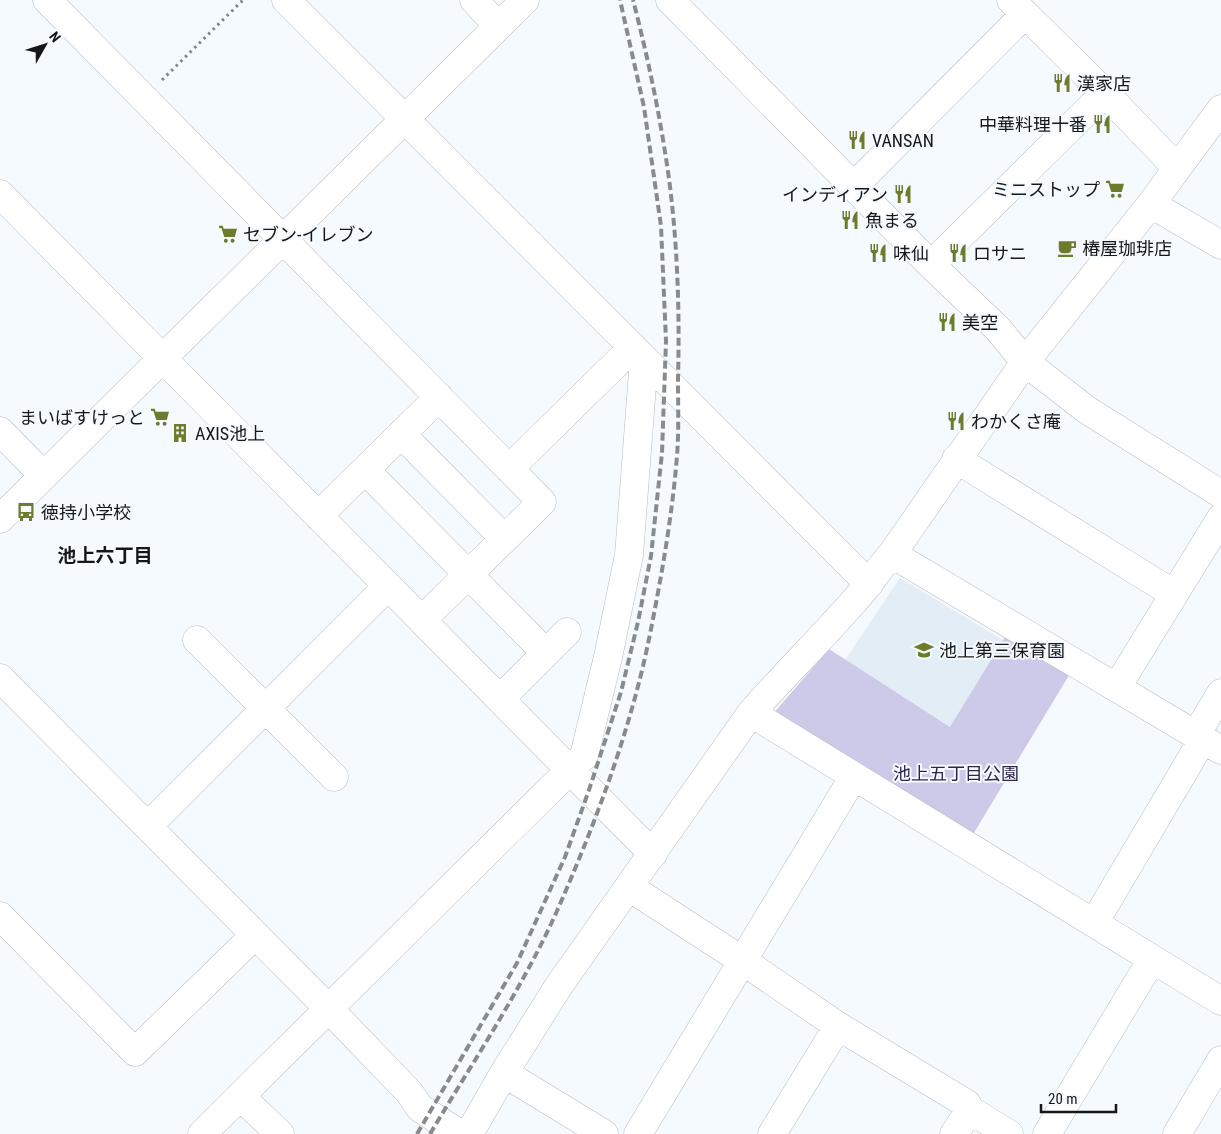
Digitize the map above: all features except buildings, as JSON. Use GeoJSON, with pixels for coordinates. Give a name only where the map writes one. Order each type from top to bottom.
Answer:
{"type":"FeatureCollection","features":[{"type":"Feature","properties":{"kind":"street"},"geometry":{"type":"LineString","coordinates":[[47,0],[542,502],[422,620]]}},
{"type":"Feature","properties":{"kind":"street"},"geometry":{"type":"LineString","coordinates":[[286,0],[869,584]]}},
{"type":"Feature","properties":{"kind":"street"},"geometry":{"type":"LineString","coordinates":[[474,0],[498,26]]}},
{"type":"Feature","properties":{"kind":"street"},"geometry":{"type":"LineString","coordinates":[[0,519],[525,0]]}},
{"type":"Feature","properties":{"kind":"street"},"geometry":{"type":"LineString","coordinates":[[670,0],[931,265],[998,329],[1025,362],[1087,410],[1221,494]]}},
{"type":"Feature","properties":{"kind":"street"},"geometry":{"type":"LineString","coordinates":[[854,186],[1018,7],[1177,168]]}},
{"type":"Feature","properties":{"kind":"street"},"geometry":{"type":"LineString","coordinates":[[931,265],[1105,93]]}},
{"type":"Feature","properties":{"kind":"street"},"geometry":{"type":"LineString","coordinates":[[469,1134],[504,1073],[558,987],[751,714],[869,584],[892,554],[1025,362],[1151,204],[1221,109]]}},
{"type":"Feature","properties":{"kind":"street"},"geometry":{"type":"LineString","coordinates":[[0,194],[653,854]]}},
{"type":"Feature","properties":{"kind":"street"},"geometry":{"type":"LineString","coordinates":[[1151,204],[1221,245]]}},
{"type":"Feature","properties":{"kind":"street"},"geometry":{"type":"LineString","coordinates":[[509,469],[638,353]]}},
{"type":"Feature","properties":{"kind":"street"},"geometry":{"type":"LineString","coordinates":[[202,1134],[584,756],[608,657],[629,554],[638,353]]}},
{"type":"Feature","properties":{"kind":"street"},"geometry":{"type":"LineString","coordinates":[[318,516],[439,397]]}},
{"type":"Feature","properties":{"kind":"street"},"geometry":{"type":"LineString","coordinates":[[0,431],[44,476]]}},
{"type":"Feature","properties":{"kind":"street"},"geometry":{"type":"LineString","coordinates":[[401,434],[504,538]]}},
{"type":"Feature","properties":{"kind":"street"},"geometry":{"type":"LineString","coordinates":[[956,459],[1174,594]]}},
{"type":"Feature","properties":{"kind":"street"},"geometry":{"type":"LineString","coordinates":[[365,470],[546,653]]}},
{"type":"Feature","properties":{"kind":"street"},"geometry":{"type":"LineString","coordinates":[[1117,687],[1221,518]]}},
{"type":"Feature","properties":{"kind":"street"},"geometry":{"type":"LineString","coordinates":[[892,554],[1207,741]]}},
{"type":"Feature","properties":{"kind":"street"},"geometry":{"type":"LineString","coordinates":[[148,826],[388,586]]}},
{"type":"Feature","properties":{"kind":"street"},"geometry":{"type":"LineString","coordinates":[[500,699],[567,632]]}},
{"type":"Feature","properties":{"kind":"street"},"geometry":{"type":"LineString","coordinates":[[197,640],[334,777]]}},
{"type":"Feature","properties":{"kind":"street"},"geometry":{"type":"LineString","coordinates":[[0,678],[328,1008],[409,1092],[420,1108],[460,1134]]}},
{"type":"Feature","properties":{"kind":"street"},"geometry":{"type":"LineString","coordinates":[[1094,923],[1207,741],[1221,693]]}},
{"type":"Feature","properties":{"kind":"street"},"geometry":{"type":"LineString","coordinates":[[751,714],[1221,1001]]}},
{"type":"Feature","properties":{"kind":"street"},"geometry":{"type":"LineString","coordinates":[[638,1134],[854,776]]}},
{"type":"Feature","properties":{"kind":"street"},"geometry":{"type":"LineString","coordinates":[[629,887],[743,961],[838,1026],[967,1104],[970,1110],[1010,1134]]}},
{"type":"Feature","properties":{"kind":"street"},"geometry":{"type":"LineString","coordinates":[[0,916],[134,1052],[255,935]]}},
{"type":"Feature","properties":{"kind":"street"},"geometry":{"type":"LineString","coordinates":[[1047,1134],[1152,959]]}},
{"type":"Feature","properties":{"kind":"street"},"geometry":{"type":"LineString","coordinates":[[772,1134],[838,1026]]}},
{"type":"Feature","properties":{"kind":"street"},"geometry":{"type":"LineString","coordinates":[[1177,1134],[1221,1060]]}},
{"type":"Feature","properties":{"kind":"street"},"geometry":{"type":"LineString","coordinates":[[504,1073],[604,1134]]}},
{"type":"Feature","properties":{"kind":"street"},"geometry":{"type":"LineString","coordinates":[[240,1096],[280,1134]]}},
{"type":"Feature","properties":{"kind":"street"},"geometry":{"type":"LineString","coordinates":[[954,1134],[970,1110]]}},
{"type":"Feature","properties":{"kind":"path"},"geometry":{"type":"LineString","coordinates":[[144,98],[243,0]]}},
{"type":"Feature","properties":{"kind":"shaded area","name":"池上第三保育園"},"geometry":{"type":"Polygon","coordinates":[[[900,578],[1003,640],[951,727],[845,660],[900,578]]]}},
{"type":"Feature","properties":{"kind":"green space","name":"池上五丁目公園"},"geometry":{"type":"Polygon","coordinates":[[[1007,634],[1071,672],[972,836],[772,715],[829,649],[950,727],[1007,634]]]}},
{"type":"Feature","properties":{"kind":"railway"},"geometry":{"type":"LineString","coordinates":[[417,1134],[517,963],[565,857],[621,692],[638,622],[651,556],[662,453],[666,341],[661,226],[644,107],[620,0]]}},
{"type":"Feature","properties":{"kind":"railway"},"geometry":{"type":"LineString","coordinates":[[430,1134],[529,968],[571,878],[598,811],[622,743],[641,674],[662,571],[678,447],[677,265],[669,180],[662,133],[633,0]]}},
{"type":"Feature","properties":{"kind":"place","name":"漢家店"},"geometry":{"type":"Point","coordinates":[1062,83]}},
{"type":"Feature","properties":{"kind":"place","name":"中華料理十番"},"geometry":{"type":"Point","coordinates":[1102,124]}},
{"type":"Feature","properties":{"kind":"place","name":"VANSAN"},"geometry":{"type":"Point","coordinates":[857,140]}},
{"type":"Feature","properties":{"kind":"place","name":"ミニストップ"},"geometry":{"type":"Point","coordinates":[1115,189]}},
{"type":"Feature","properties":{"kind":"place","name":"インディアン"},"geometry":{"type":"Point","coordinates":[903,194]}},
{"type":"Feature","properties":{"kind":"place","name":"魚まる"},"geometry":{"type":"Point","coordinates":[850,220]}},
{"type":"Feature","properties":{"kind":"place","name":"セブン-イレブン"},"geometry":{"type":"Point","coordinates":[228,234]}},
{"type":"Feature","properties":{"kind":"place","name":"椿屋珈琲店"},"geometry":{"type":"Point","coordinates":[1067,248]}},
{"type":"Feature","properties":{"kind":"place","name":"味仙"},"geometry":{"type":"Point","coordinates":[878,253]}},
{"type":"Feature","properties":{"kind":"place","name":"ロサニ"},"geometry":{"type":"Point","coordinates":[958,253]}},
{"type":"Feature","properties":{"kind":"place","name":"美空"},"geometry":{"type":"Point","coordinates":[947,322]}},
{"type":"Feature","properties":{"kind":"place","name":"まいばすけっと"},"geometry":{"type":"Point","coordinates":[160,417]}},
{"type":"Feature","properties":{"kind":"place","name":"わかくさ庵"},"geometry":{"type":"Point","coordinates":[956,421]}},
{"type":"Feature","properties":{"kind":"place","name":"AXIS池上"},"geometry":{"type":"Point","coordinates":[180,433]}},
{"type":"Feature","properties":{"kind":"place","name":"徳持小学校"},"geometry":{"type":"Point","coordinates":[26,512]}},
{"type":"Feature","properties":{"kind":"place","name":"池上第三保育園"},"geometry":{"type":"Point","coordinates":[924,650]}},
{"type":"Feature","properties":{"kind":"district","name":"池上六丁目"},"geometry":{"type":"Point","coordinates":[105,555]}}]}
